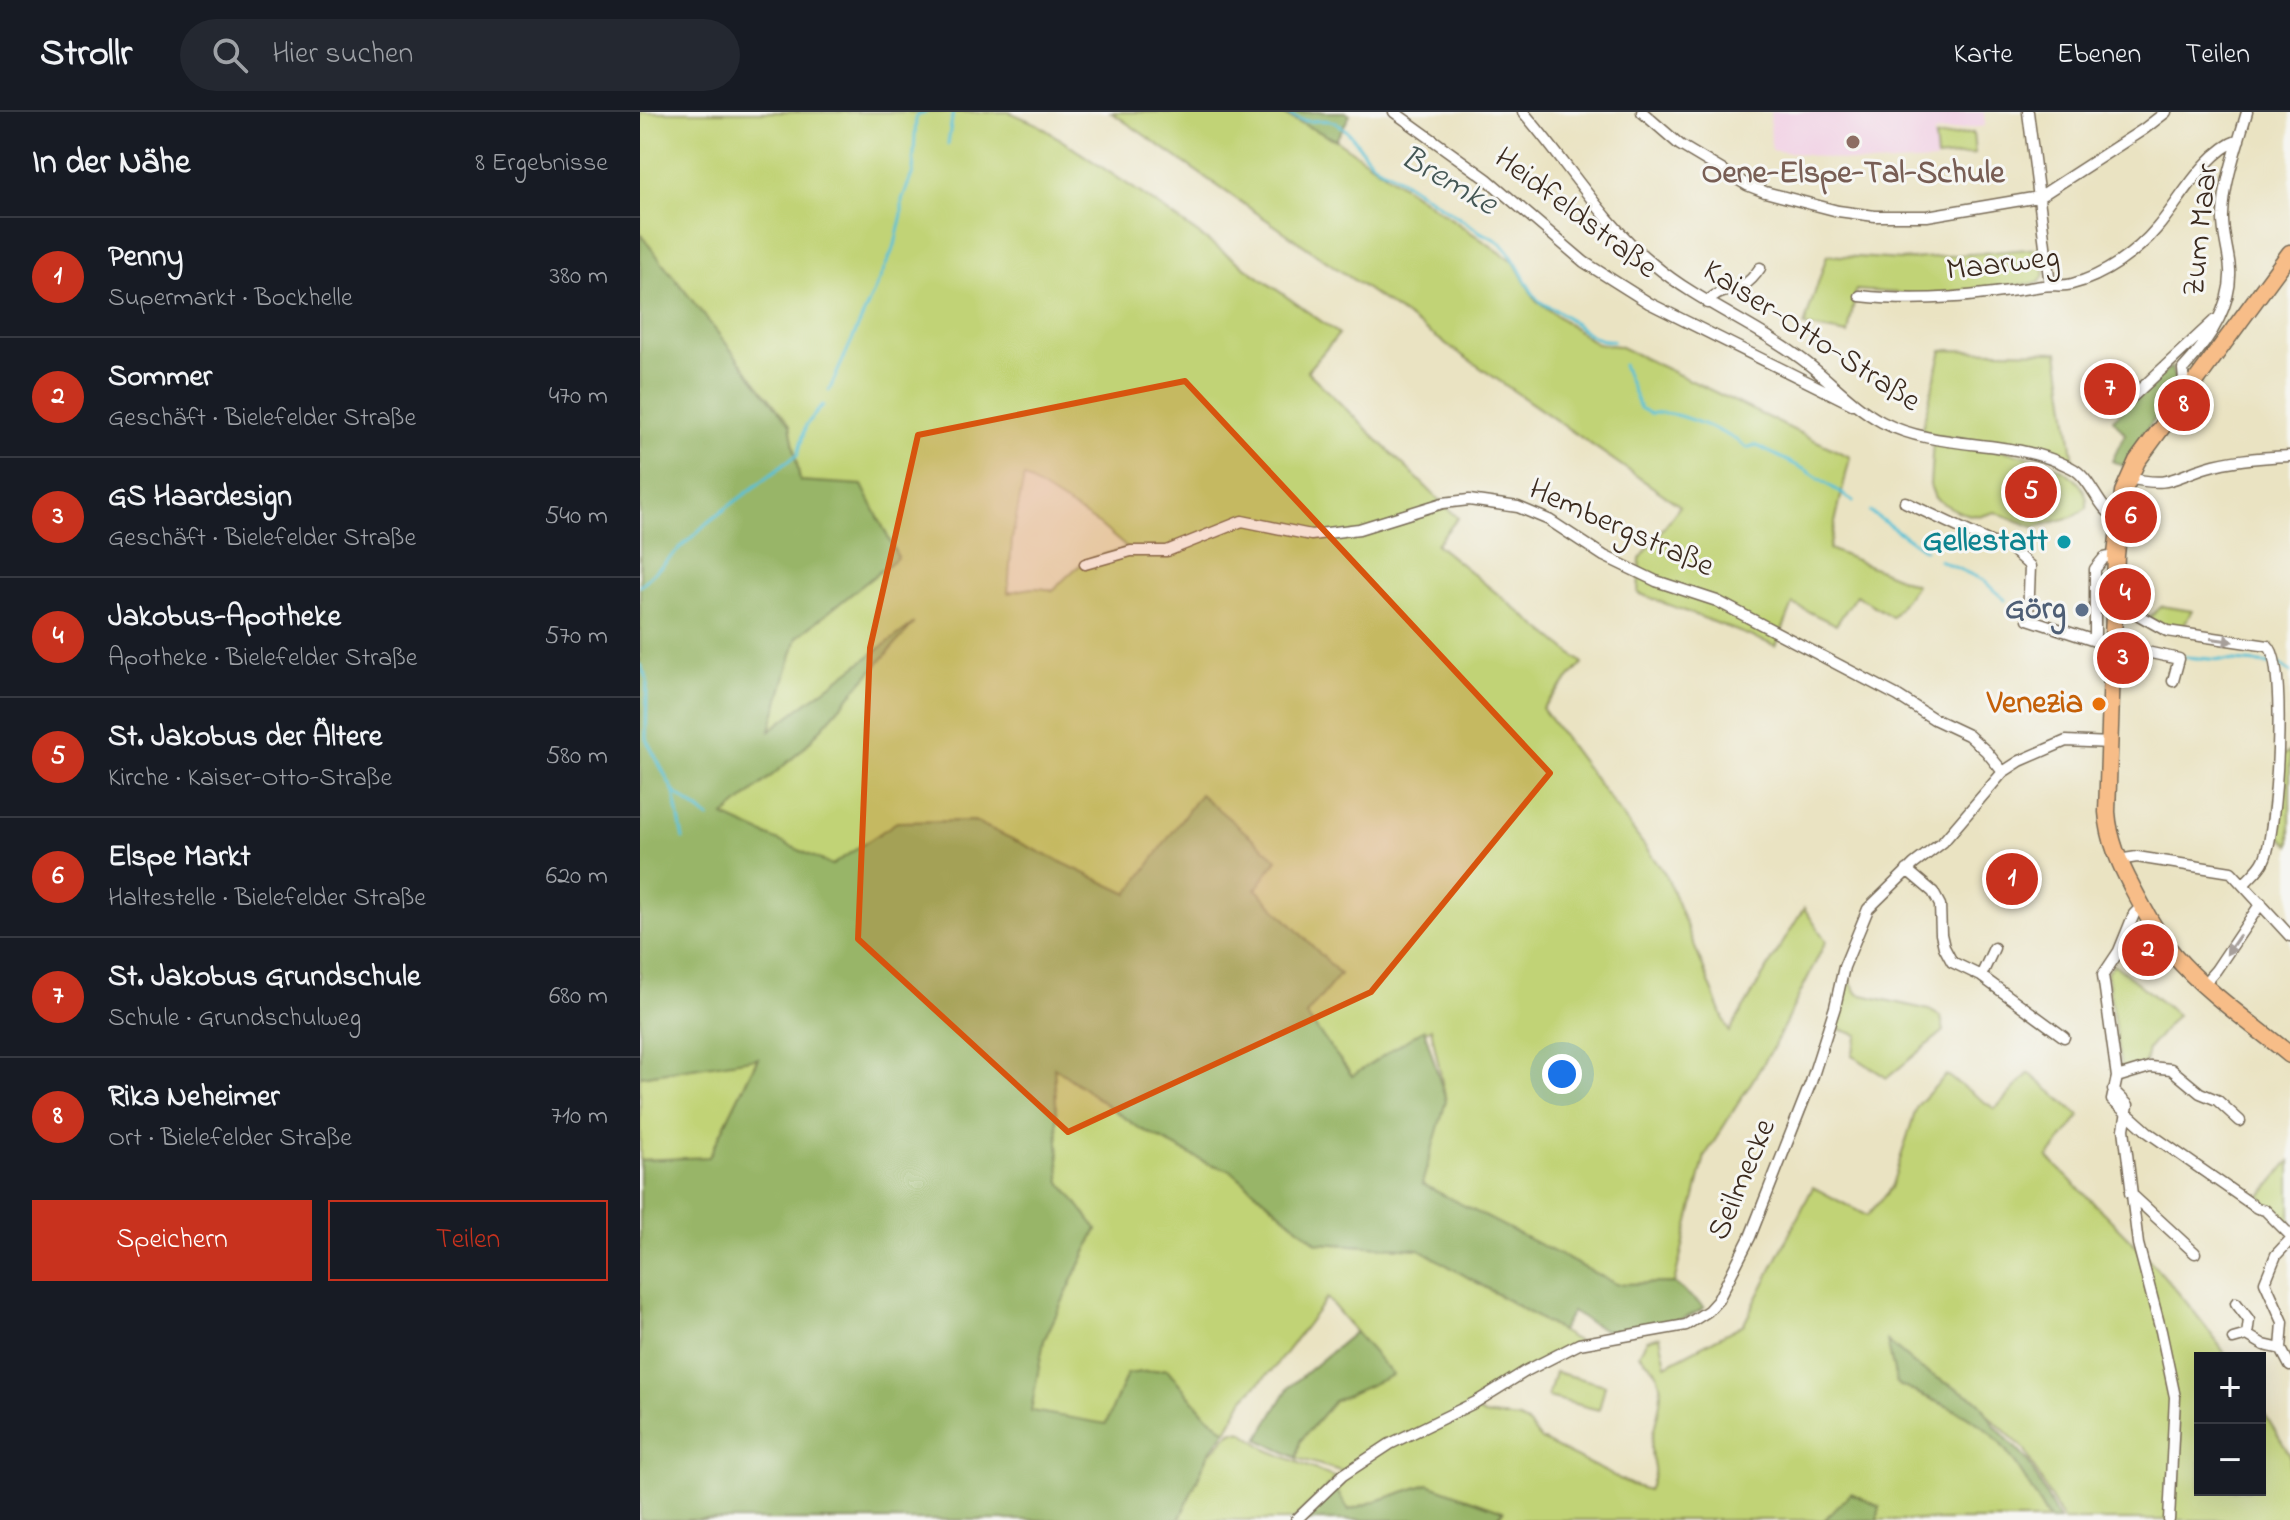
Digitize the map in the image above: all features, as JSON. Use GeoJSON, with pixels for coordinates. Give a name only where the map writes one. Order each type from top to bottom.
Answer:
{"type":"FeatureCollection","features":[{"type":"Feature","properties":{"kind":"main road"},"geometry":{"type":"LineString","coordinates":[[2290,253],[2148,442],[2128,478],[2118,519],[2107,812],[2108,832],[2118,860],[2142,906],[2173,953],[2203,985],[2290,1055]]}},
{"type":"Feature","properties":{"kind":"street","name":"Heidfeldstraße"},"geometry":{"type":"LineString","coordinates":[[1394,112],[1487,179],[1584,262],[1649,303],[1795,378],[1861,408]]}},
{"type":"Feature","properties":{"kind":"street","name":"Kaiser-Otto-Straße"},"geometry":{"type":"LineString","coordinates":[[1523,112],[1626,239],[1654,265],[1707,303],[1788,349],[1882,422],[1920,437],[2020,450],[2070,467],[2085,477],[2104,507],[2118,519]]}},
{"type":"Feature","properties":{"kind":"street"},"geometry":{"type":"LineString","coordinates":[[1642,112],[1680,145],[1747,185],[1838,211],[1875,216],[1927,216],[2039,197],[2166,112]]}},
{"type":"Feature","properties":{"kind":"street"},"geometry":{"type":"LineString","coordinates":[[2028,112],[2050,285]]}},
{"type":"Feature","properties":{"kind":"street","name":"Zum Maar"},"geometry":{"type":"LineString","coordinates":[[2190,388],[2184,380],[2183,369],[2211,332],[2230,278],[2223,217],[2247,112]]}},
{"type":"Feature","properties":{"kind":"street","name":"Maarweg"},"geometry":{"type":"LineString","coordinates":[[1860,296],[1924,301],[2072,284],[2093,276],[2134,252],[2219,149],[2239,140]]}},
{"type":"Feature","properties":{"kind":"street"},"geometry":{"type":"LineString","coordinates":[[1707,303],[1717,293],[1745,286],[1760,268]]}},
{"type":"Feature","properties":{"kind":"street"},"geometry":{"type":"LineString","coordinates":[[2130,399],[2178,357],[2208,324],[2217,319]]}},
{"type":"Feature","properties":{"kind":"street"},"geometry":{"type":"LineString","coordinates":[[2128,478],[2173,482],[2209,467],[2290,456]]}},
{"type":"Feature","properties":{"kind":"street","name":"Hembergstraße"},"geometry":{"type":"LineString","coordinates":[[1085,564],[1131,551],[1167,551],[1242,521],[1321,535],[1359,529],[1443,503],[1469,500],[1518,507],[1549,520],[1604,556],[1656,581],[1717,601],[1898,696],[1934,719],[1968,735],[2003,772]]}},
{"type":"Feature","properties":{"kind":"street"},"geometry":{"type":"LineString","coordinates":[[1905,502],[1990,542],[2010,548],[2030,566],[2028,619],[2095,641],[2179,659],[2173,681]]}},
{"type":"Feature","properties":{"kind":"street"},"geometry":{"type":"LineString","coordinates":[[2095,641],[2095,569],[2104,558],[2116,555]]}},
{"type":"Feature","properties":{"kind":"street"},"geometry":{"type":"LineString","coordinates":[[2114,608],[2135,613],[2173,633],[2271,648],[2276,666],[2278,708],[2276,780],[2266,855],[2244,884]]}},
{"type":"Feature","properties":{"kind":"street","name":"Seilmecke"},"geometry":{"type":"LineString","coordinates":[[1296,1520],[1343,1475],[1404,1437],[1476,1402],[1539,1364],[1579,1344],[1686,1325],[1708,1311],[1718,1300],[1750,1237],[1811,1082],[1844,967],[1868,909],[1907,870],[1943,842],[2003,772],[2066,741],[2110,743]]}},
{"type":"Feature","properties":{"kind":"street"},"geometry":{"type":"LineString","coordinates":[[2118,860],[2137,857],[2226,870],[2235,874],[2290,936]]}},
{"type":"Feature","properties":{"kind":"street"},"geometry":{"type":"LineString","coordinates":[[1907,870],[1933,892],[1940,905],[1941,934],[1952,962],[1981,976],[2064,1037]]}},
{"type":"Feature","properties":{"kind":"street"},"geometry":{"type":"LineString","coordinates":[[2203,985],[2261,903]]}},
{"type":"Feature","properties":{"kind":"street"},"geometry":{"type":"LineString","coordinates":[[2142,906],[2134,914],[2119,951],[2103,975],[2117,1077],[2112,1100],[2168,1147],[2257,1208],[2265,1210],[2290,1237],[2276,1255],[2265,1282],[2270,1299],[2283,1322],[2281,1349],[2290,1366]]}},
{"type":"Feature","properties":{"kind":"street"},"geometry":{"type":"LineString","coordinates":[[1981,976],[1994,948]]}},
{"type":"Feature","properties":{"kind":"street"},"geometry":{"type":"LineString","coordinates":[[2117,1077],[2150,1067],[2171,1069],[2200,1093],[2217,1100],[2240,1121]]}},
{"type":"Feature","properties":{"kind":"street"},"geometry":{"type":"LineString","coordinates":[[2127,1113],[2124,1129],[2138,1244],[2175,1397],[2169,1520]]}},
{"type":"Feature","properties":{"kind":"street"},"geometry":{"type":"LineString","coordinates":[[2130,1193],[2195,1253]]}},
{"type":"Feature","properties":{"kind":"street"},"geometry":{"type":"LineString","coordinates":[[2236,1303],[2249,1320],[2247,1335]]}},
{"type":"Feature","properties":{"kind":"street"},"geometry":{"type":"LineString","coordinates":[[2233,1339],[2247,1335],[2264,1345],[2281,1349]]}},
{"type":"Feature","properties":{"kind":"highlighted area"},"geometry":{"type":"Polygon","coordinates":[[[1185,381],[1550,773],[1371,992],[1068,1132],[858,939],[870,648],[918,435],[1185,381]]]}},
{"type":"Feature","properties":{"kind":"shaded area","name":"Oene-Elspe-Tal-Schule"},"geometry":{"type":"Polygon","coordinates":[[[1770,112],[1984,112],[1985,126],[1934,133],[1936,161],[1870,164],[1771,150],[1770,112]]]}},
{"type":"Feature","properties":{"kind":"green space"},"geometry":{"type":"Polygon","coordinates":[[[640,112],[1009,112],[1037,124],[1142,194],[1339,334],[1307,371],[1458,518],[1436,544],[1583,663],[1542,708],[1666,875],[1729,1032],[1804,908],[1826,941],[1773,1048],[1705,1156],[1674,1283],[1616,1284],[1421,1184],[1446,1101],[1431,1028],[1353,1076],[1305,1015],[1340,974],[1256,889],[1277,860],[1200,795],[1128,894],[974,821],[897,822],[832,866],[723,816],[802,750],[909,627],[769,731],[797,637],[898,557],[800,481],[790,425],[640,234],[640,112]],[[1024,477],[1012,539],[1008,593],[1036,588],[1053,591],[1086,561],[1128,549],[1100,525],[1024,477]]]}},
{"type":"Feature","properties":{"kind":"green space"},"geometry":{"type":"Polygon","coordinates":[[[1111,112],[1278,112],[1336,140],[1514,262],[1536,301],[1597,344],[1619,346],[1850,457],[1829,549],[1916,585],[1892,617],[1856,595],[1836,625],[1793,604],[1776,646],[1638,593],[1640,559],[1680,506],[1111,112]]]}},
{"type":"Feature","properties":{"kind":"green space"},"geometry":{"type":"Polygon","coordinates":[[[1278,112],[1345,112],[1350,115],[1336,140],[1278,112]]]}},
{"type":"Feature","properties":{"kind":"green space"},"geometry":{"type":"Polygon","coordinates":[[[1973,133],[1975,154],[1937,158],[1935,138],[1973,133]]]}},
{"type":"Feature","properties":{"kind":"green space"},"geometry":{"type":"Polygon","coordinates":[[[640,234],[790,425],[800,481],[862,485],[898,557],[797,637],[770,730],[914,623],[802,750],[724,816],[832,865],[897,822],[974,821],[1128,894],[1200,794],[1277,859],[1256,889],[1340,974],[1306,1015],[1352,1076],[1424,1029],[1446,1101],[1422,1184],[1616,1284],[1674,1283],[1704,1307],[1685,1318],[1628,1331],[1606,1330],[1572,1312],[1561,1331],[1419,1249],[1317,1243],[1230,1170],[1207,1163],[1139,1128],[1054,1067],[1060,1181],[1097,1229],[1044,1340],[1031,1411],[1106,1424],[1127,1374],[1167,1369],[1204,1413],[1226,1431],[1209,1453],[1179,1520],[640,1520],[640,1160],[709,1157],[758,1058],[640,1076],[640,234]]]}},
{"type":"Feature","properties":{"kind":"green space"},"geometry":{"type":"Polygon","coordinates":[[[2040,248],[2045,274],[2039,283],[1925,295],[1856,290],[1848,334],[1804,326],[1827,255],[1901,260],[2040,248]]]}},
{"type":"Feature","properties":{"kind":"green space"},"geometry":{"type":"Polygon","coordinates":[[[1942,350],[2058,352],[2074,462],[2045,451],[1921,432],[1942,350]]]}},
{"type":"Feature","properties":{"kind":"green space"},"geometry":{"type":"Polygon","coordinates":[[[2171,367],[2178,389],[2145,431],[2123,466],[2112,461],[2125,434],[2113,419],[2171,367]]]}},
{"type":"Feature","properties":{"kind":"green space"},"geometry":{"type":"Polygon","coordinates":[[[1933,441],[2000,450],[2050,464],[2070,475],[2083,490],[2087,508],[2072,517],[2034,527],[1995,512],[1971,515],[1957,511],[1935,498],[1930,485],[1933,441]]]}},
{"type":"Feature","properties":{"kind":"green space"},"geometry":{"type":"Polygon","coordinates":[[[2162,606],[2192,611],[2179,633],[2149,618],[2162,606]]]}},
{"type":"Feature","properties":{"kind":"green space"},"geometry":{"type":"Polygon","coordinates":[[[2290,752],[2290,845],[2274,831],[2281,755],[2290,752]]]}},
{"type":"Feature","properties":{"kind":"green space"},"geometry":{"type":"Polygon","coordinates":[[[2114,964],[2177,1015],[2148,1049],[2145,1063],[2121,1071],[2107,972],[2114,964]]]}},
{"type":"Feature","properties":{"kind":"green space"},"geometry":{"type":"Polygon","coordinates":[[[1848,978],[1858,994],[1929,1010],[1941,1017],[1944,1031],[1887,1078],[1852,1055],[1858,1035],[1835,1028],[1848,978]]]}},
{"type":"Feature","properties":{"kind":"green space"},"geometry":{"type":"Polygon","coordinates":[[[758,1057],[709,1158],[640,1160],[640,1076],[758,1057]]]}},
{"type":"Feature","properties":{"kind":"green space"},"geometry":{"type":"Polygon","coordinates":[[[1054,1067],[1139,1128],[1207,1163],[1230,1170],[1317,1243],[1419,1249],[1579,1342],[1472,1407],[1484,1415],[1519,1419],[1527,1423],[1541,1440],[1648,1490],[1654,1472],[1651,1448],[1661,1391],[1655,1369],[1639,1354],[1647,1340],[1660,1336],[1666,1365],[1744,1324],[1813,1187],[1867,1216],[1891,1188],[1917,1106],[1946,1075],[1995,1109],[2029,1073],[2080,1116],[2048,1158],[2166,1278],[2224,1352],[2194,1352],[2194,1496],[2266,1496],[2266,1416],[2290,1455],[2290,1520],[2063,1520],[2024,1449],[1987,1414],[1979,1401],[1919,1368],[1888,1342],[1897,1384],[1965,1415],[1989,1432],[2013,1460],[2049,1520],[1877,1520],[1880,1507],[1851,1494],[1824,1520],[1495,1520],[1503,1512],[1428,1484],[1348,1510],[1333,1485],[1341,1471],[1297,1458],[1300,1441],[1334,1401],[1392,1375],[1327,1298],[1274,1368],[1244,1398],[1226,1431],[1204,1413],[1167,1369],[1127,1374],[1106,1425],[1030,1411],[1044,1340],[1097,1229],[1060,1181],[1054,1067]]]}},
{"type":"Feature","properties":{"kind":"green space"},"geometry":{"type":"Polygon","coordinates":[[[2290,1161],[2290,1223],[2260,1197],[2290,1161]]]}},
{"type":"Feature","properties":{"kind":"green space"},"geometry":{"type":"Polygon","coordinates":[[[1355,1332],[1393,1375],[1334,1401],[1300,1441],[1297,1458],[1258,1439],[1289,1387],[1355,1332]]]}},
{"type":"Feature","properties":{"kind":"green space"},"geometry":{"type":"Polygon","coordinates":[[[1887,1341],[1919,1368],[1979,1401],[1995,1426],[2028,1461],[2059,1520],[2049,1520],[2013,1460],[1989,1432],[1965,1415],[1897,1384],[1887,1341]]]}},
{"type":"Feature","properties":{"kind":"green space"},"geometry":{"type":"Polygon","coordinates":[[[1555,1372],[1605,1385],[1599,1410],[1548,1397],[1555,1372]]]}},
{"type":"Feature","properties":{"kind":"green space"},"geometry":{"type":"Polygon","coordinates":[[[1234,1431],[1243,1432],[1268,1450],[1336,1478],[1293,1520],[1179,1520],[1209,1453],[1234,1431]]]}},
{"type":"Feature","properties":{"kind":"green space"},"geometry":{"type":"Polygon","coordinates":[[[1428,1484],[1503,1511],[1495,1520],[1300,1520],[1333,1485],[1349,1510],[1428,1484]]]}},
{"type":"Feature","properties":{"kind":"green space"},"geometry":{"type":"Polygon","coordinates":[[[1851,1493],[1880,1507],[1877,1520],[1824,1520],[1851,1493]]]}},
{"type":"Feature","properties":{"kind":"waterway"},"geometry":{"type":"LineString","coordinates":[[829,391],[895,245],[902,200],[913,172],[916,116],[927,112]]}},
{"type":"Feature","properties":{"kind":"waterway"},"geometry":{"type":"LineString","coordinates":[[948,144],[953,112]]}},
{"type":"Feature","properties":{"kind":"waterway","name":"Bremke"},"geometry":{"type":"LineString","coordinates":[[1284,112],[1309,121],[1334,122],[1342,127],[1373,163],[1502,245],[1544,305],[1590,335],[1613,341]]}},
{"type":"Feature","properties":{"kind":"waterway","name":"Bremke"},"geometry":{"type":"LineString","coordinates":[[1623,365],[1640,408],[1651,414],[1672,414],[1700,423],[1747,448],[1755,445],[1806,470],[1853,501]]}},
{"type":"Feature","properties":{"kind":"waterway"},"geometry":{"type":"LineString","coordinates":[[640,586],[708,522],[798,454],[806,425],[823,405]]}},
{"type":"Feature","properties":{"kind":"waterway","name":"Bremke"},"geometry":{"type":"LineString","coordinates":[[1870,512],[1925,550]]}},
{"type":"Feature","properties":{"kind":"waterway","name":"Bremke"},"geometry":{"type":"LineString","coordinates":[[1939,560],[1983,580],[2005,600]]}},
{"type":"Feature","properties":{"kind":"waterway","name":"Bremke"},"geometry":{"type":"LineString","coordinates":[[2185,657],[2270,664]]}},
{"type":"Feature","properties":{"kind":"waterway","name":"Bremke"},"geometry":{"type":"LineString","coordinates":[[2279,664],[2290,672]]}},
{"type":"Feature","properties":{"kind":"waterway"},"geometry":{"type":"LineString","coordinates":[[640,665],[647,679],[646,739],[674,792],[683,839]]}},
{"type":"Feature","properties":{"kind":"waterway"},"geometry":{"type":"LineString","coordinates":[[674,792],[709,818]]}},
{"type":"Feature","properties":{"kind":"place","name":"Oene-Elspe-Tal-Schule"},"geometry":{"type":"Point","coordinates":[1853,142]}},
{"type":"Feature","properties":{"kind":"place","name":"St. Jakobus Grundschule"},"geometry":{"type":"Point","coordinates":[2110,389]}},
{"type":"Feature","properties":{"kind":"place","name":"Rika Neheimer"},"geometry":{"type":"Point","coordinates":[2184,405]}},
{"type":"Feature","properties":{"kind":"place","name":"St. Jakobus der Ältere"},"geometry":{"type":"Point","coordinates":[2031,492]}},
{"type":"Feature","properties":{"kind":"place","name":"Elspe Markt"},"geometry":{"type":"Point","coordinates":[2131,517]}},
{"type":"Feature","properties":{"kind":"place","name":"Gellestatt"},"geometry":{"type":"Point","coordinates":[2064,542]}},
{"type":"Feature","properties":{"kind":"place","name":"Jakobus-Apotheke"},"geometry":{"type":"Point","coordinates":[2125,594]}},
{"type":"Feature","properties":{"kind":"place","name":"Görg"},"geometry":{"type":"Point","coordinates":[2082,610]}},
{"type":"Feature","properties":{"kind":"place","name":"GS Haardesign"},"geometry":{"type":"Point","coordinates":[2123,658]}},
{"type":"Feature","properties":{"kind":"place","name":"Venezia"},"geometry":{"type":"Point","coordinates":[2099,704]}},
{"type":"Feature","properties":{"kind":"place","name":"Penny"},"geometry":{"type":"Point","coordinates":[2012,879]}},
{"type":"Feature","properties":{"kind":"place","name":"Sommer"},"geometry":{"type":"Point","coordinates":[2148,950]}}]}
